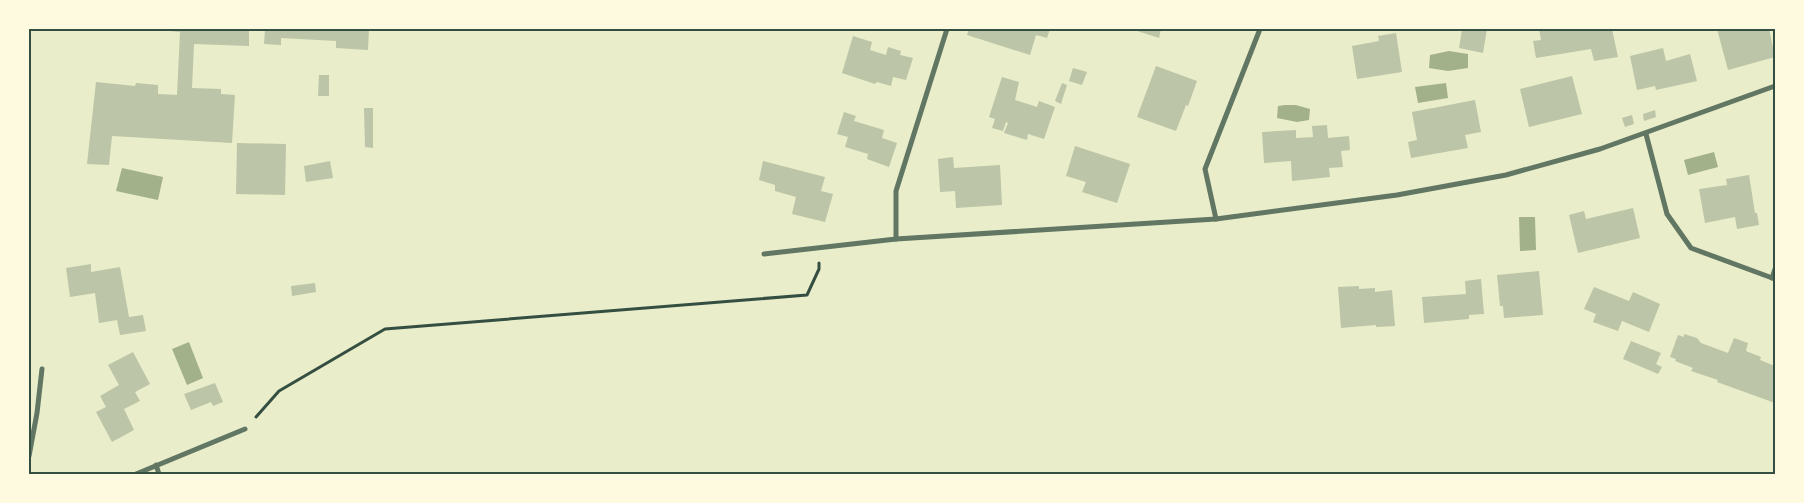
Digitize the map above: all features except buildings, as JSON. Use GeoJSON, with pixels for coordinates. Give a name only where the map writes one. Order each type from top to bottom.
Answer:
{"type":"FeatureCollection","features":[{"type":"Feature","properties":{"kind":"street"},"geometry":{"type":"LineString","coordinates":[[896,239],[896,190],[947,29]]}},
{"type":"Feature","properties":{"kind":"street"},"geometry":{"type":"LineString","coordinates":[[1216,219],[1205,169],[1260,29]]}},
{"type":"Feature","properties":{"kind":"street"},"geometry":{"type":"LineString","coordinates":[[764,254],[896,239],[1216,219],[1397,195],[1506,175],[1600,149],[1775,86]]}},
{"type":"Feature","properties":{"kind":"street"},"geometry":{"type":"LineString","coordinates":[[1646,134],[1667,214],[1691,248],[1774,279],[1775,269]]}},
{"type":"Feature","properties":{"kind":"street"},"geometry":{"type":"LineString","coordinates":[[29,456],[37,413],[42,369]]}},
{"type":"Feature","properties":{"kind":"street"},"geometry":{"type":"LineString","coordinates":[[136,474],[245,429]]}},
{"type":"Feature","properties":{"kind":"street"},"geometry":{"type":"LineString","coordinates":[[156,466],[159,474]]}},
{"type":"Feature","properties":{"kind":"path"},"geometry":{"type":"LineString","coordinates":[[245,429],[279,391],[385,329],[807,295],[819,269],[819,248]]}},
{"type":"Feature","properties":{"kind":"shaded area"},"geometry":{"type":"Polygon","coordinates":[[[1449,51],[1468,54],[1468,68],[1448,71],[1429,68],[1430,55],[1449,51]]]}},
{"type":"Feature","properties":{"kind":"shaded area"},"geometry":{"type":"Polygon","coordinates":[[[1446,83],[1448,98],[1418,103],[1415,87],[1446,83]]]}},
{"type":"Feature","properties":{"kind":"shaded area"},"geometry":{"type":"Polygon","coordinates":[[[1296,105],[1310,109],[1309,120],[1297,122],[1277,118],[1278,106],[1296,105]]]}},
{"type":"Feature","properties":{"kind":"shaded area"},"geometry":{"type":"Polygon","coordinates":[[[1714,152],[1718,167],[1688,175],[1684,160],[1714,152]]]}},
{"type":"Feature","properties":{"kind":"shaded area"},"geometry":{"type":"Polygon","coordinates":[[[122,168],[163,177],[158,200],[116,191],[122,168]]]}},
{"type":"Feature","properties":{"kind":"shaded area"},"geometry":{"type":"Polygon","coordinates":[[[1519,217],[1535,217],[1536,250],[1520,251],[1519,217]]]}},
{"type":"Feature","properties":{"kind":"shaded area"},"geometry":{"type":"Polygon","coordinates":[[[189,342],[203,378],[187,385],[172,349],[189,342]]]}}]}
